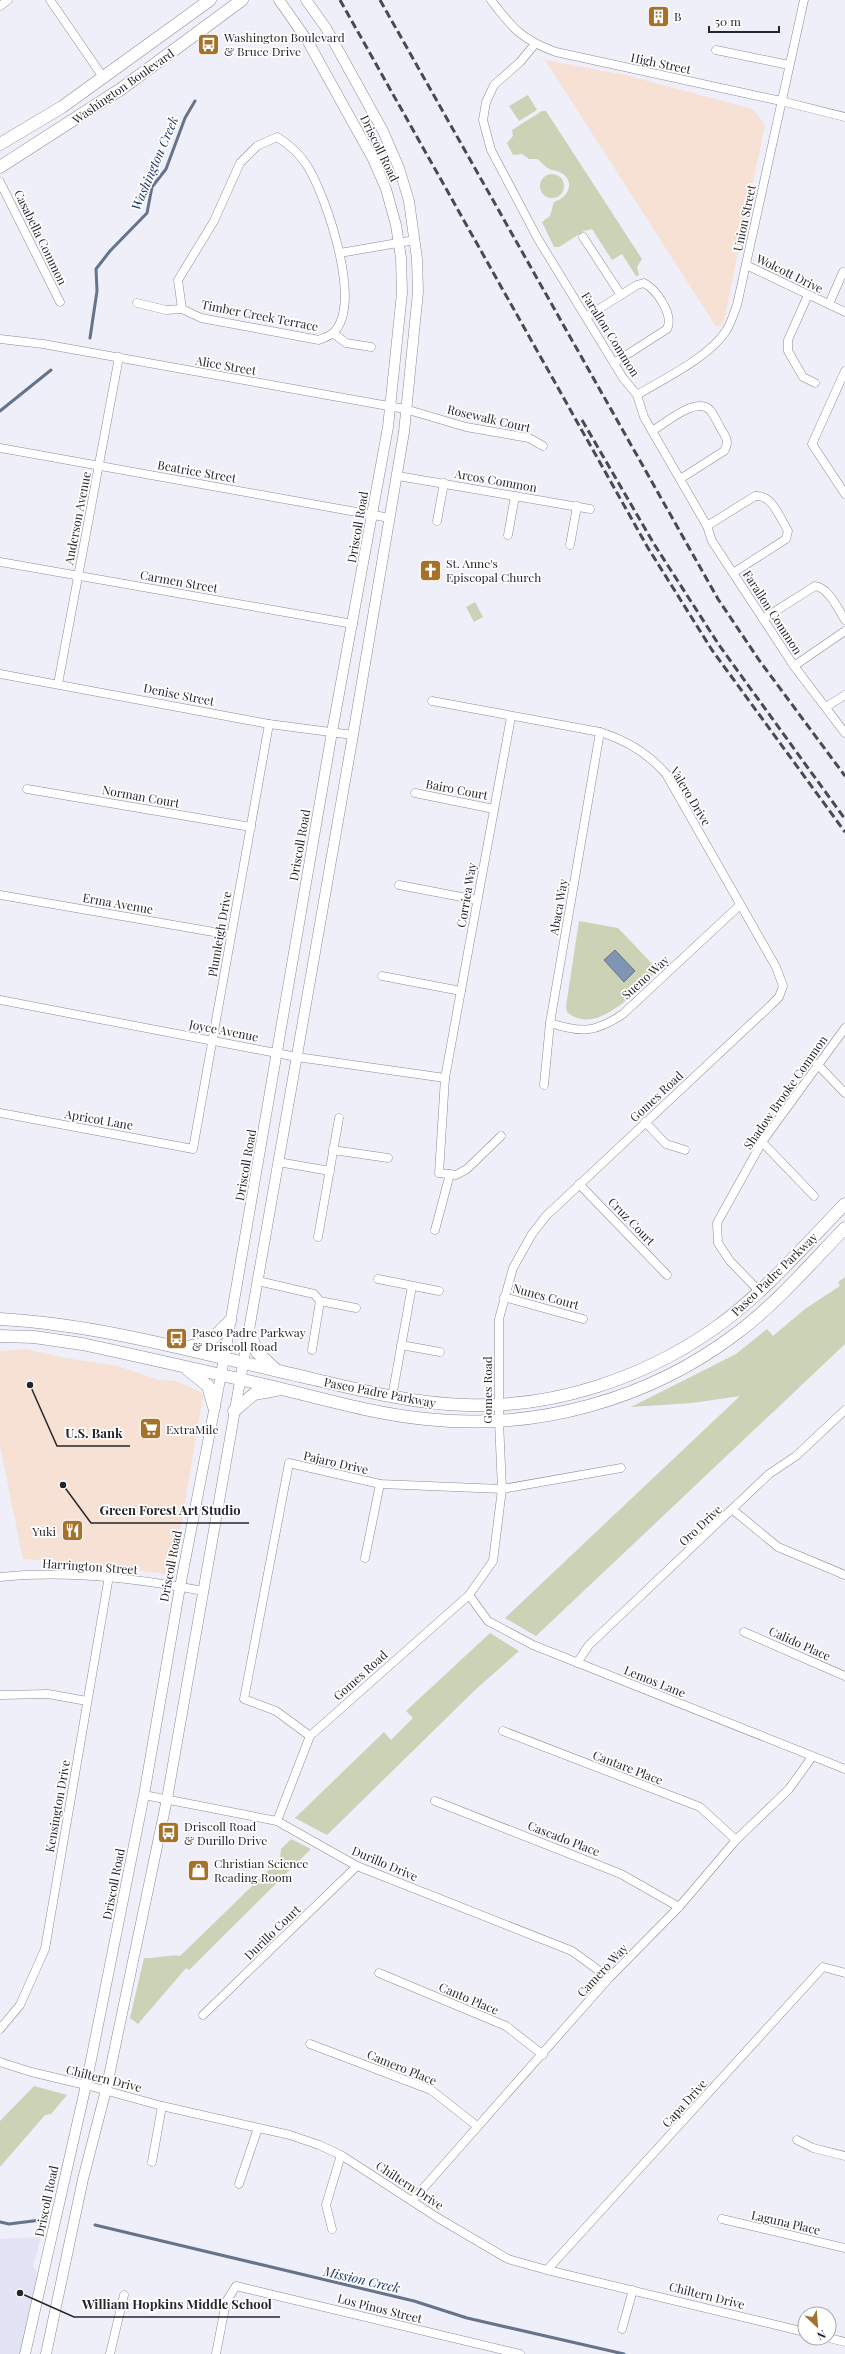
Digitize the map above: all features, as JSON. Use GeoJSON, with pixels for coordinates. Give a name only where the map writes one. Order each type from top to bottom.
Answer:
{"type":"FeatureCollection","features":[{"type":"Feature","properties":{"kind":"main road","name":"Washington Boulevard"},"geometry":{"type":"LineString","coordinates":[[0,144],[43,120],[210,0]]}},
{"type":"Feature","properties":{"kind":"main road","name":"Washington Boulevard"},"geometry":{"type":"LineString","coordinates":[[0,167],[121,89],[242,0]]}},
{"type":"Feature","properties":{"kind":"main road","name":"Paseo Padre Parkway"},"geometry":{"type":"LineString","coordinates":[[0,1319],[94,1329],[392,1397],[448,1404],[499,1404],[540,1399],[575,1392],[646,1367],[674,1353],[708,1332],[760,1291],[845,1204]]}},
{"type":"Feature","properties":{"kind":"main road","name":"Paseo Padre Parkway"},"geometry":{"type":"LineString","coordinates":[[0,1336],[69,1341],[415,1418],[455,1421],[499,1421],[557,1413],[606,1401],[653,1383],[706,1354],[738,1332],[767,1308],[845,1228]]}},
{"type":"Feature","properties":{"kind":"main road"},"geometry":{"type":"LineString","coordinates":[[706,1354],[752,1310],[757,1303],[760,1291]]}},
{"type":"Feature","properties":{"kind":"main road"},"geometry":{"type":"LineString","coordinates":[[179,1349],[209,1342],[230,1321]]}},
{"type":"Feature","properties":{"kind":"main road"},"geometry":{"type":"LineString","coordinates":[[249,1331],[257,1352],[277,1371]]}},
{"type":"Feature","properties":{"kind":"main road"},"geometry":{"type":"LineString","coordinates":[[182,1366],[199,1377],[208,1386],[214,1407]]}},
{"type":"Feature","properties":{"kind":"main road"},"geometry":{"type":"LineString","coordinates":[[234,1411],[254,1394],[283,1389]]}},
{"type":"Feature","properties":{"kind":"street"},"geometry":{"type":"LineString","coordinates":[[0,6],[8,0]]}},
{"type":"Feature","properties":{"kind":"street"},"geometry":{"type":"LineString","coordinates":[[50,0],[103,77]]}},
{"type":"Feature","properties":{"kind":"street","name":"Driscoll Road"},"geometry":{"type":"LineString","coordinates":[[25,2354],[86,2084],[144,1795],[180,1587],[224,1359],[332,732],[373,515],[390,407],[402,293],[399,243],[386,189],[373,159],[307,40],[279,0]]}},
{"type":"Feature","properties":{"kind":"street","name":"Driscoll Road"},"geometry":{"type":"LineString","coordinates":[[46,2354],[83,2179],[106,2090],[167,1799],[239,1379],[258,1281],[398,476],[406,409],[417,304],[415,240],[406,191],[392,150],[336,46],[306,0]]}},
{"type":"Feature","properties":{"kind":"street","name":"High Street"},"geometry":{"type":"LineString","coordinates":[[491,0],[510,27],[535,44],[556,52],[781,101],[845,117]]}},
{"type":"Feature","properties":{"kind":"street","name":"Union Street"},"geometry":{"type":"LineString","coordinates":[[637,395],[700,355],[716,343],[727,330],[737,305],[804,0]]}},
{"type":"Feature","properties":{"kind":"street","name":"Farallon Common"},"geometry":{"type":"LineString","coordinates":[[535,44],[520,62],[494,85],[486,102],[483,120],[495,156],[538,238],[623,378],[637,395],[644,417],[707,526],[712,541],[794,666],[845,733]]}},
{"type":"Feature","properties":{"kind":"street"},"geometry":{"type":"LineString","coordinates":[[716,50],[789,65]]}},
{"type":"Feature","properties":{"kind":"street","name":"Timber Creek Terrace"},"geometry":{"type":"LineString","coordinates":[[137,303],[166,310],[182,309],[201,318],[319,340],[333,333],[342,316],[345,294],[340,252],[318,187],[307,166],[291,146],[277,138],[257,146],[240,163],[214,221],[178,280],[182,309]]}},
{"type":"Feature","properties":{"kind":"street","name":"Casabella Common"},"geometry":{"type":"LineString","coordinates":[[0,182],[60,302]]}},
{"type":"Feature","properties":{"kind":"street"},"geometry":{"type":"LineString","coordinates":[[583,237],[621,295]]}},
{"type":"Feature","properties":{"kind":"street"},"geometry":{"type":"LineString","coordinates":[[340,252],[415,240]]}},
{"type":"Feature","properties":{"kind":"street","name":"Wolcott Drive"},"geometry":{"type":"LineString","coordinates":[[746,265],[845,312]]}},
{"type":"Feature","properties":{"kind":"street"},"geometry":{"type":"LineString","coordinates":[[829,304],[843,272],[845,273]]}},
{"type":"Feature","properties":{"kind":"street"},"geometry":{"type":"LineString","coordinates":[[586,317],[636,285],[644,283],[652,287],[670,316],[671,322],[667,329],[614,363]]}},
{"type":"Feature","properties":{"kind":"street"},"geometry":{"type":"LineString","coordinates":[[808,295],[788,340],[788,352],[803,377],[815,383]]}},
{"type":"Feature","properties":{"kind":"street","name":"Timber Creek Terrace"},"geometry":{"type":"LineString","coordinates":[[333,333],[346,343],[371,347]]}},
{"type":"Feature","properties":{"kind":"street","name":"Alice Street"},"geometry":{"type":"LineString","coordinates":[[0,339],[43,344],[119,357],[406,409]]}},
{"type":"Feature","properties":{"kind":"street","name":"Anderson Avenue"},"geometry":{"type":"LineString","coordinates":[[58,684],[119,357]]}},
{"type":"Feature","properties":{"kind":"street"},"geometry":{"type":"LineString","coordinates":[[845,371],[812,444],[845,494]]}},
{"type":"Feature","properties":{"kind":"street"},"geometry":{"type":"LineString","coordinates":[[652,431],[694,405],[702,405],[710,410],[727,439],[727,446],[724,452],[680,479]]}},
{"type":"Feature","properties":{"kind":"street","name":"Rosewalk Court"},"geometry":{"type":"LineString","coordinates":[[406,409],[466,427],[529,438],[543,446]]}},
{"type":"Feature","properties":{"kind":"street","name":"Beatrice Street"},"geometry":{"type":"LineString","coordinates":[[0,448],[390,518]]}},
{"type":"Feature","properties":{"kind":"street","name":"Arcos Common"},"geometry":{"type":"LineString","coordinates":[[398,476],[590,509]]}},
{"type":"Feature","properties":{"kind":"street"},"geometry":{"type":"LineString","coordinates":[[437,521],[444,484]]}},
{"type":"Feature","properties":{"kind":"street"},"geometry":{"type":"LineString","coordinates":[[707,526],[754,496],[762,495],[768,498],[788,531],[786,539],[733,573]]}},
{"type":"Feature","properties":{"kind":"street"},"geometry":{"type":"LineString","coordinates":[[508,535],[515,496]]}},
{"type":"Feature","properties":{"kind":"street"},"geometry":{"type":"LineString","coordinates":[[570,545],[577,506]]}},
{"type":"Feature","properties":{"kind":"street","name":"Carmen Street"},"geometry":{"type":"LineString","coordinates":[[0,562],[353,624]]}},
{"type":"Feature","properties":{"kind":"street"},"geometry":{"type":"LineString","coordinates":[[763,619],[815,586],[822,587],[827,592],[845,620]]}},
{"type":"Feature","properties":{"kind":"street"},"geometry":{"type":"LineString","coordinates":[[794,666],[845,631]]}},
{"type":"Feature","properties":{"kind":"street","name":"Denise Street"},"geometry":{"type":"LineString","coordinates":[[0,674],[269,724],[353,735]]}},
{"type":"Feature","properties":{"kind":"street"},"geometry":{"type":"LineString","coordinates":[[826,707],[845,695]]}},
{"type":"Feature","properties":{"kind":"street","name":"Valero Drive"},"geometry":{"type":"LineString","coordinates":[[432,701],[511,717],[600,732],[620,738],[654,760],[666,774],[776,968],[783,986]]}},
{"type":"Feature","properties":{"kind":"street","name":"Corriea Way"},"geometry":{"type":"LineString","coordinates":[[450,1174],[439,1173],[445,1078],[511,717]]}},
{"type":"Feature","properties":{"kind":"street","name":"Plumleigh Drive"},"geometry":{"type":"LineString","coordinates":[[193,1149],[269,724]]}},
{"type":"Feature","properties":{"kind":"street","name":"Abaca Way"},"geometry":{"type":"LineString","coordinates":[[544,1086],[550,1023],[600,732]]}},
{"type":"Feature","properties":{"kind":"street","name":"Norman Court"},"geometry":{"type":"LineString","coordinates":[[27,789],[251,827]]}},
{"type":"Feature","properties":{"kind":"street","name":"Bairo Court"},"geometry":{"type":"LineString","coordinates":[[415,793],[494,808]]}},
{"type":"Feature","properties":{"kind":"street"},"geometry":{"type":"LineString","coordinates":[[399,885],[478,900]]}},
{"type":"Feature","properties":{"kind":"street","name":"Erma Avenue"},"geometry":{"type":"LineString","coordinates":[[0,895],[231,935]]}},
{"type":"Feature","properties":{"kind":"street","name":"Sueno Way"},"geometry":{"type":"LineString","coordinates":[[550,1023],[573,1030],[593,1030],[607,1024],[623,1014],[740,905]]}},
{"type":"Feature","properties":{"kind":"street"},"geometry":{"type":"LineString","coordinates":[[382,976],[461,991]]}},
{"type":"Feature","properties":{"kind":"street","name":"Gomes Road"},"geometry":{"type":"LineString","coordinates":[[277,1821],[310,1736],[469,1595],[493,1561],[502,1489],[499,1421],[499,1319],[513,1268],[532,1234],[546,1216],[770,1006],[779,997],[783,986]]}},
{"type":"Feature","properties":{"kind":"street","name":"Joyce Avenue"},"geometry":{"type":"LineString","coordinates":[[0,1000],[297,1057],[445,1078]]}},
{"type":"Feature","properties":{"kind":"street","name":"Shadow Brooke Common"},"geometry":{"type":"LineString","coordinates":[[760,1291],[730,1261],[718,1243],[717,1223],[762,1142],[845,1028]]}},
{"type":"Feature","properties":{"kind":"street"},"geometry":{"type":"LineString","coordinates":[[818,1064],[845,1093]]}},
{"type":"Feature","properties":{"kind":"street","name":"Apricot Lane"},"geometry":{"type":"LineString","coordinates":[[0,1113],[193,1149]]}},
{"type":"Feature","properties":{"kind":"street"},"geometry":{"type":"LineString","coordinates":[[318,1237],[339,1118]]}},
{"type":"Feature","properties":{"kind":"street"},"geometry":{"type":"LineString","coordinates":[[645,1122],[666,1144],[685,1150]]}},
{"type":"Feature","properties":{"kind":"street"},"geometry":{"type":"LineString","coordinates":[[435,1230],[450,1174],[456,1175],[467,1169],[501,1136]]}},
{"type":"Feature","properties":{"kind":"street"},"geometry":{"type":"LineString","coordinates":[[762,1142],[814,1196]]}},
{"type":"Feature","properties":{"kind":"street"},"geometry":{"type":"LineString","coordinates":[[333,1150],[388,1158]]}},
{"type":"Feature","properties":{"kind":"street"},"geometry":{"type":"LineString","coordinates":[[278,1162],[330,1171]]}},
{"type":"Feature","properties":{"kind":"street","name":"Cruz Court"},"geometry":{"type":"LineString","coordinates":[[580,1184],[667,1275]]}},
{"type":"Feature","properties":{"kind":"street"},"geometry":{"type":"LineString","coordinates":[[378,1279],[439,1291]]}},
{"type":"Feature","properties":{"kind":"street"},"geometry":{"type":"LineString","coordinates":[[258,1281],[314,1294],[320,1301],[356,1308]]}},
{"type":"Feature","properties":{"kind":"street"},"geometry":{"type":"LineString","coordinates":[[392,1397],[412,1286]]}},
{"type":"Feature","properties":{"kind":"street","name":"Nunes Court"},"geometry":{"type":"LineString","coordinates":[[504,1298],[583,1318]]}},
{"type":"Feature","properties":{"kind":"street"},"geometry":{"type":"LineString","coordinates":[[312,1350],[320,1301]]}},
{"type":"Feature","properties":{"kind":"street"},"geometry":{"type":"LineString","coordinates":[[401,1345],[440,1352]]}},
{"type":"Feature","properties":{"kind":"street","name":"Oro Drive"},"geometry":{"type":"LineString","coordinates":[[577,1663],[589,1645],[733,1510],[769,1474],[796,1456],[845,1410]]}},
{"type":"Feature","properties":{"kind":"street","name":"Pajaro Drive"},"geometry":{"type":"LineString","coordinates":[[310,1736],[276,1711],[244,1699],[289,1463],[380,1484],[502,1489],[621,1468]]}},
{"type":"Feature","properties":{"kind":"street"},"geometry":{"type":"LineString","coordinates":[[365,1558],[380,1484]]}},
{"type":"Feature","properties":{"kind":"street"},"geometry":{"type":"LineString","coordinates":[[733,1510],[778,1547],[845,1575]]}},
{"type":"Feature","properties":{"kind":"street","name":"Harrington Street"},"geometry":{"type":"LineString","coordinates":[[0,1577],[30,1574],[109,1576],[202,1591]]}},
{"type":"Feature","properties":{"kind":"street","name":"Kensington Drive"},"geometry":{"type":"LineString","coordinates":[[0,2028],[20,2005],[45,1949],[109,1576]]}},
{"type":"Feature","properties":{"kind":"street","name":"Lemos Lane"},"geometry":{"type":"LineString","coordinates":[[469,1595],[488,1621],[532,1645],[845,1769]]}},
{"type":"Feature","properties":{"kind":"street","name":"Calido Place"},"geometry":{"type":"LineString","coordinates":[[744,1632],[845,1676]]}},
{"type":"Feature","properties":{"kind":"street"},"geometry":{"type":"LineString","coordinates":[[0,1696],[48,1694],[87,1701]]}},
{"type":"Feature","properties":{"kind":"street","name":"Cantare Place"},"geometry":{"type":"LineString","coordinates":[[503,1731],[700,1807],[736,1840]]}},
{"type":"Feature","properties":{"kind":"street","name":"Camero Way"},"geometry":{"type":"LineString","coordinates":[[412,2202],[477,2126],[543,2055],[609,1978],[679,1907],[736,1840],[789,1789],[812,1757]]}},
{"type":"Feature","properties":{"kind":"street","name":"Durillo Drive"},"geometry":{"type":"LineString","coordinates":[[144,1795],[277,1821],[357,1866],[572,1951],[609,1978]]}},
{"type":"Feature","properties":{"kind":"street","name":"Cascado Place"},"geometry":{"type":"LineString","coordinates":[[436,1801],[622,1874],[679,1907]]}},
{"type":"Feature","properties":{"kind":"street","name":"Durillo Court"},"geometry":{"type":"LineString","coordinates":[[203,2016],[357,1866]]}},
{"type":"Feature","properties":{"kind":"street","name":"Capa Drive"},"geometry":{"type":"LineString","coordinates":[[547,2270],[823,1968],[845,1973]]}},
{"type":"Feature","properties":{"kind":"street","name":"Canto Place"},"geometry":{"type":"LineString","coordinates":[[379,1973],[506,2026],[543,2055]]}},
{"type":"Feature","properties":{"kind":"street","name":"Camero Place"},"geometry":{"type":"LineString","coordinates":[[310,2044],[431,2090],[477,2126]]}},
{"type":"Feature","properties":{"kind":"street","name":"Chiltern Drive"},"geometry":{"type":"LineString","coordinates":[[0,2062],[31,2072],[86,2084],[162,2106],[290,2135],[340,2155],[412,2202],[508,2259],[547,2270],[797,2330]]}},
{"type":"Feature","properties":{"kind":"street"},"geometry":{"type":"LineString","coordinates":[[152,2162],[162,2106]]}},
{"type":"Feature","properties":{"kind":"street"},"geometry":{"type":"LineString","coordinates":[[239,2184],[258,2128]]}},
{"type":"Feature","properties":{"kind":"street"},"geometry":{"type":"LineString","coordinates":[[797,2140],[813,2148],[845,2156]]}},
{"type":"Feature","properties":{"kind":"street"},"geometry":{"type":"LineString","coordinates":[[332,2230],[326,2205],[340,2155]]}},
{"type":"Feature","properties":{"kind":"street","name":"Laguna Place"},"geometry":{"type":"LineString","coordinates":[[722,2219],[845,2248]]}},
{"type":"Feature","properties":{"kind":"street","name":"Los Pinos Street"},"geometry":{"type":"LineString","coordinates":[[216,2354],[226,2302],[236,2286],[502,2352],[520,2354]]}},
{"type":"Feature","properties":{"kind":"street"},"geometry":{"type":"LineString","coordinates":[[622,2329],[633,2290]]}},
{"type":"Feature","properties":{"kind":"street"},"geometry":{"type":"LineString","coordinates":[[110,2354],[124,2295]]}},
{"type":"Feature","properties":{"kind":"shaded area"},"geometry":{"type":"Polygon","coordinates":[[[545,60],[625,75],[753,109],[765,125],[724,320],[719,327],[715,325],[545,60]]]}},
{"type":"Feature","properties":{"kind":"shaded area"},"geometry":{"type":"Polygon","coordinates":[[[26,1349],[65,1358],[118,1366],[159,1380],[176,1381],[201,1392],[203,1397],[174,1567],[171,1573],[164,1574],[89,1563],[23,1559],[0,1446],[0,1351],[26,1349]]]}},
{"type":"Feature","properties":{"kind":"shaded area"},"geometry":{"type":"Polygon","coordinates":[[[41,2237],[33,2266],[42,2280],[25,2354],[0,2354],[0,2239],[41,2237]]]}},
{"type":"Feature","properties":{"kind":"green space"},"geometry":{"type":"Polygon","coordinates":[[[528,95],[537,110],[519,121],[509,106],[528,95]]]}},
{"type":"Feature","properties":{"kind":"green space"},"geometry":{"type":"Polygon","coordinates":[[[542,111],[546,111],[642,259],[637,267],[639,275],[636,276],[622,254],[612,260],[592,229],[584,231],[559,247],[554,247],[542,222],[550,216],[554,202],[566,194],[568,191],[569,182],[563,174],[548,168],[537,159],[529,159],[522,154],[513,155],[507,143],[513,136],[512,130],[542,111]]]}},
{"type":"Feature","properties":{"kind":"green space"},"geometry":{"type":"Polygon","coordinates":[[[552,174],[560,178],[564,186],[560,194],[552,198],[544,194],[540,186],[544,178],[552,174]]]}},
{"type":"Feature","properties":{"kind":"green space"},"geometry":{"type":"Polygon","coordinates":[[[475,602],[483,617],[474,622],[466,607],[475,602]]]}},
{"type":"Feature","properties":{"kind":"green space"},"geometry":{"type":"Polygon","coordinates":[[[579,921],[618,928],[658,970],[640,988],[616,1008],[604,1015],[591,1019],[579,1018],[567,1012],[566,1006],[579,921]]]}},
{"type":"Feature","properties":{"kind":"green space"},"geometry":{"type":"Polygon","coordinates":[[[845,1277],[845,1344],[536,1636],[505,1618],[740,1396],[692,1403],[631,1407],[736,1354],[767,1329],[773,1336],[805,1309],[840,1286],[838,1282],[845,1277]]]}},
{"type":"Feature","properties":{"kind":"green space"},"geometry":{"type":"Polygon","coordinates":[[[490,1633],[519,1651],[474,1691],[327,1835],[295,1818],[384,1732],[391,1740],[413,1718],[406,1711],[490,1633]]]}},
{"type":"Feature","properties":{"kind":"green space"},"geometry":{"type":"Polygon","coordinates":[[[291,1839],[311,1849],[189,1970],[186,1968],[138,2024],[130,2018],[144,1958],[180,1956],[280,1859],[281,1849],[291,1839]]]}},
{"type":"Feature","properties":{"kind":"green space"},"geometry":{"type":"Polygon","coordinates":[[[34,2086],[67,2095],[51,2114],[45,2115],[0,2167],[0,2121],[34,2086]]]}},
{"type":"Feature","properties":{"kind":"water"},"geometry":{"type":"Polygon","coordinates":[[[615,950],[635,971],[624,982],[604,960],[615,950]]]}},
{"type":"Feature","properties":{"kind":"waterway","name":"Washington Creek"},"geometry":{"type":"LineString","coordinates":[[90,338],[97,291],[96,269],[110,251],[147,213],[152,187],[166,169],[185,118],[195,101]]}},
{"type":"Feature","properties":{"kind":"waterway","name":"Washington Creek"},"geometry":{"type":"LineString","coordinates":[[0,411],[51,370]]}},
{"type":"Feature","properties":{"kind":"waterway","name":"Mission Creek"},"geometry":{"type":"LineString","coordinates":[[0,2222],[9,2224],[41,2220]]}},
{"type":"Feature","properties":{"kind":"waterway","name":"Mission Creek"},"geometry":{"type":"LineString","coordinates":[[95,2225],[414,2301],[467,2318],[624,2354]]}},
{"type":"Feature","properties":{"kind":"railway"},"geometry":{"type":"LineString","coordinates":[[340,0],[648,548],[712,650],[845,832]]}},
{"type":"Feature","properties":{"kind":"railway"},"geometry":{"type":"LineString","coordinates":[[380,0],[718,599],[759,660],[845,776]]}},
{"type":"Feature","properties":{"kind":"railway"},"geometry":{"type":"LineString","coordinates":[[582,420],[654,544],[719,645],[845,819]]}},
{"type":"Feature","properties":{"kind":"place","name":"B"},"geometry":{"type":"Point","coordinates":[658,16]}},
{"type":"Feature","properties":{"kind":"place","name":"Washington Boulevard & Bruce Drive"},"geometry":{"type":"Point","coordinates":[208,44]}},
{"type":"Feature","properties":{"kind":"place","name":"St. Anne's Episcopal Church"},"geometry":{"type":"Point","coordinates":[430,570]}},
{"type":"Feature","properties":{"kind":"place","name":"Paseo Padre Parkway & Driscoll Road"},"geometry":{"type":"Point","coordinates":[177,1339]}},
{"type":"Feature","properties":{"kind":"place","name":"U.S. Bank"},"geometry":{"type":"Point","coordinates":[30,1385]}},
{"type":"Feature","properties":{"kind":"place","name":"ExtraMile"},"geometry":{"type":"Point","coordinates":[151,1429]}},
{"type":"Feature","properties":{"kind":"place","name":"Green Forest Art Studio"},"geometry":{"type":"Point","coordinates":[63,1485]}},
{"type":"Feature","properties":{"kind":"place","name":"Yuki"},"geometry":{"type":"Point","coordinates":[72,1531]}},
{"type":"Feature","properties":{"kind":"place","name":"Driscoll Road & Durillo Drive"},"geometry":{"type":"Point","coordinates":[169,1833]}},
{"type":"Feature","properties":{"kind":"place","name":"Christian Science Reading Room"},"geometry":{"type":"Point","coordinates":[199,1870]}},
{"type":"Feature","properties":{"kind":"place","name":"William Hopkins Middle School"},"geometry":{"type":"Point","coordinates":[20,2293]}}]}
